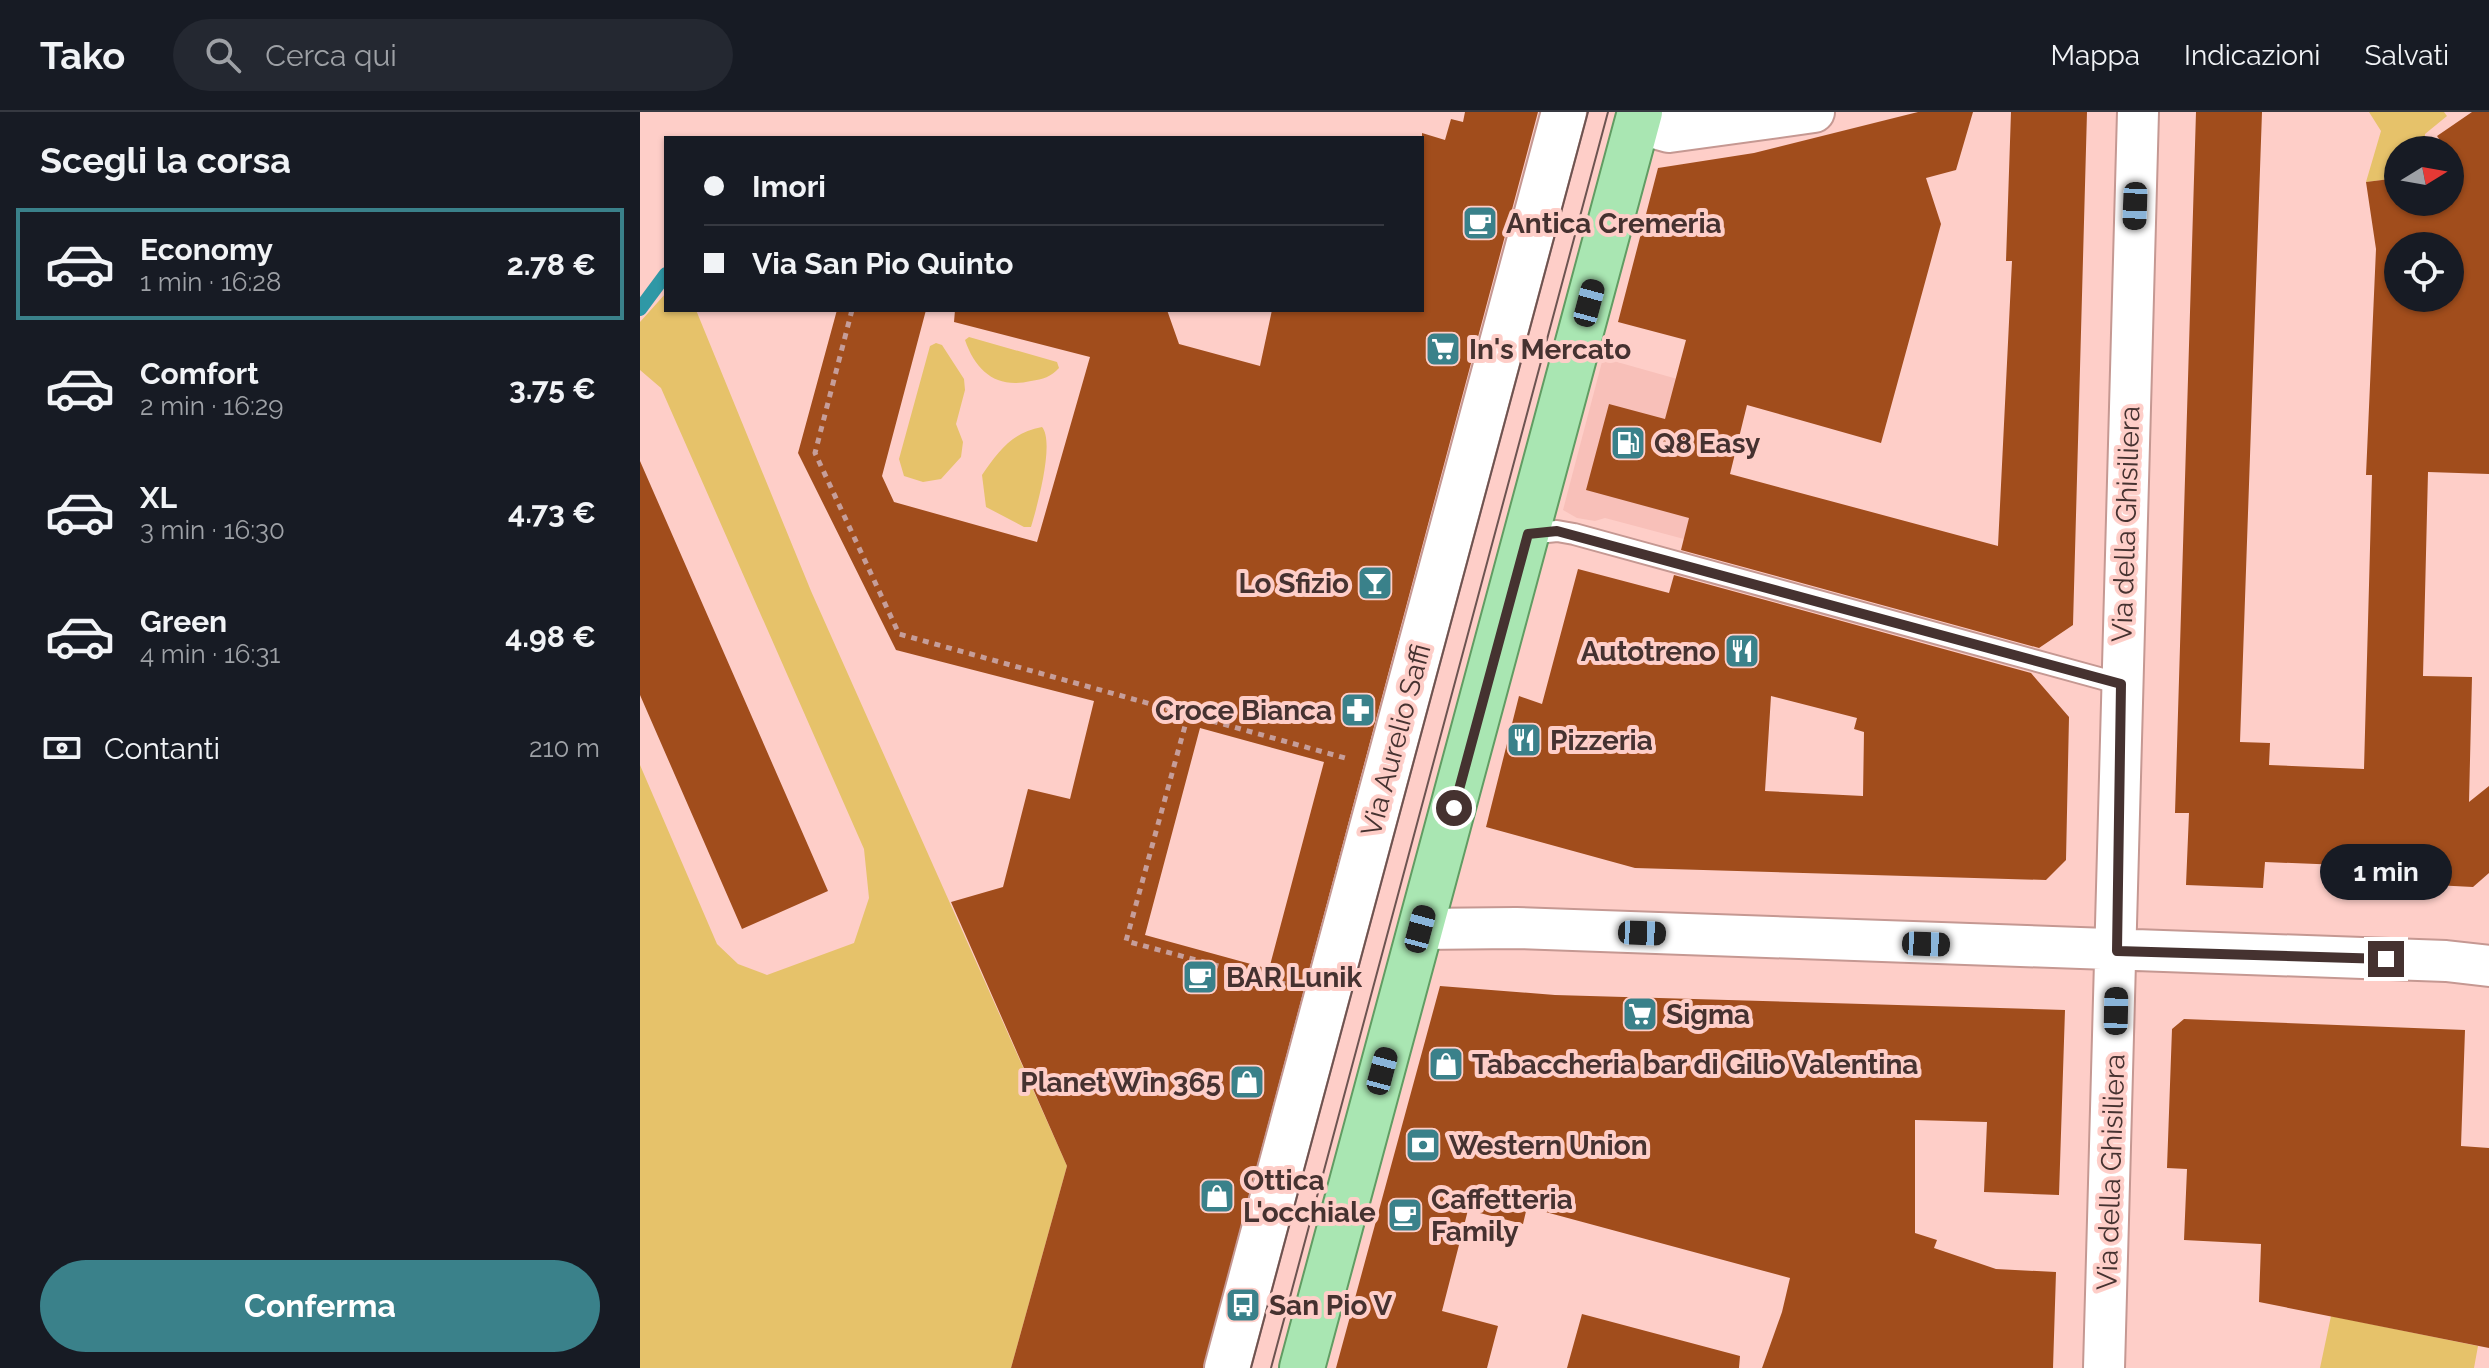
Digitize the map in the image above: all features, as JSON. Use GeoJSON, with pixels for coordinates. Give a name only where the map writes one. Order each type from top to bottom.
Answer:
{"type":"FeatureCollection","features":[{"type":"Feature","properties":{"kind":"main road"},"geometry":{"type":"LineString","coordinates":[[1302,1368],[1638,117]]}},
{"type":"Feature","properties":{"kind":"street","name":"Via Aurelio Saffi"},"geometry":{"type":"LineString","coordinates":[[1227,1368],[1564,112]]}},
{"type":"Feature","properties":{"kind":"street"},"geometry":{"type":"LineString","coordinates":[[1638,117],[1669,132],[1814,112]]}},
{"type":"Feature","properties":{"kind":"street","name":"Via della Ghisiliera"},"geometry":{"type":"LineString","coordinates":[[2104,1368],[2138,112]]}},
{"type":"Feature","properties":{"kind":"street"},"geometry":{"type":"LineString","coordinates":[[1420,929],[1479,927],[2488,963]]}},
{"type":"Feature","properties":{"kind":"lane"},"geometry":{"type":"LineString","coordinates":[[1528,534],[1557,531],[1574,534],[2121,684]]}},
{"type":"Feature","properties":{"kind":"path"},"geometry":{"type":"LineString","coordinates":[[851,312],[815,453],[899,634],[1348,758]]}},
{"type":"Feature","properties":{"kind":"path"},"geometry":{"type":"LineString","coordinates":[[1188,715],[1126,941],[1287,985]]}},
{"type":"Feature","properties":{"kind":"shaded area"},"geometry":{"type":"Polygon","coordinates":[[[2369,112],[2444,112],[2447,116],[2425,136],[2384,136],[2384,180],[2366,182],[2381,131],[2369,112]]]}},
{"type":"Feature","properties":{"kind":"shaded area"},"geometry":{"type":"Polygon","coordinates":[[[664,295],[664,312],[697,312],[811,591],[1067,1166],[1011,1368],[640,1368],[640,765],[717,944],[738,964],[767,975],[854,943],[869,898],[864,849],[661,388],[640,370],[640,322],[664,295]]]}},
{"type":"Feature","properties":{"kind":"shaded area"},"geometry":{"type":"Polygon","coordinates":[[[969,337],[1057,362],[1059,368],[1050,376],[1035,380],[1019,383],[998,380],[989,376],[975,361],[965,340],[969,337]]]}},
{"type":"Feature","properties":{"kind":"shaded area"},"geometry":{"type":"Polygon","coordinates":[[[936,343],[942,345],[964,379],[965,390],[956,424],[963,442],[961,457],[941,479],[923,482],[904,476],[899,459],[930,346],[936,343]]]}},
{"type":"Feature","properties":{"kind":"shaded area"},"geometry":{"type":"Polygon","coordinates":[[[1603,358],[1748,399],[1703,467],[1684,539],[1605,518],[1595,521],[1577,518],[1563,510],[1603,358]]]}},
{"type":"Feature","properties":{"kind":"shaded area"},"geometry":{"type":"Polygon","coordinates":[[[1042,427],[1047,446],[1044,475],[1031,527],[1024,527],[986,507],[982,475],[1014,438],[1042,427]]]}},
{"type":"Feature","properties":{"kind":"shaded area"},"geometry":{"type":"Polygon","coordinates":[[[2331,1316],[2478,1346],[2474,1368],[2320,1368],[2331,1316]]]}},
{"type":"Feature","properties":{"kind":"building"},"geometry":{"type":"Polygon","coordinates":[[[1465,112],[1538,112],[1203,1368],[1011,1368],[1067,1166],[951,902],[1003,887],[1028,789],[1070,799],[1094,701],[896,650],[798,453],[836,312],[925,312],[882,476],[894,502],[1037,542],[1090,357],[954,322],[955,312],[1168,312],[1179,344],[1260,366],[1272,312],[1424,312],[1422,133],[1445,140],[1451,119],[1463,122],[1465,112]],[[1200,728],[1145,935],[1269,969],[1324,762],[1200,728]]]}},
{"type":"Feature","properties":{"kind":"building"},"geometry":{"type":"Polygon","coordinates":[[[1918,112],[1973,112],[1956,170],[1926,178],[1941,224],[1881,443],[1747,405],[1730,474],[1998,546],[2012,261],[2006,261],[2011,112],[2087,112],[2073,625],[2039,648],[1681,550],[1689,518],[1586,490],[1609,404],[1665,419],[1686,340],[1618,322],[1658,168],[1754,153],[1918,112]]]}},
{"type":"Feature","properties":{"kind":"building"},"geometry":{"type":"Polygon","coordinates":[[[2196,112],[2262,112],[2240,742],[2270,743],[2269,765],[2364,769],[2372,475],[2366,475],[2376,249],[2366,182],[2384,180],[2384,216],[2464,216],[2464,136],[2437,136],[2472,112],[2489,112],[2489,474],[2428,472],[2423,676],[2472,677],[2469,802],[2489,786],[2489,873],[2473,887],[2434,885],[2434,878],[2341,873],[2341,865],[2265,862],[2263,888],[2186,885],[2189,813],[2175,813],[2196,112]]]}},
{"type":"Feature","properties":{"kind":"building"},"geometry":{"type":"Polygon","coordinates":[[[640,461],[828,891],[742,929],[640,695],[640,461]]]}},
{"type":"Feature","properties":{"kind":"building"},"geometry":{"type":"Polygon","coordinates":[[[1578,569],[1669,593],[1674,575],[2031,673],[2069,717],[2066,860],[2046,880],[1635,868],[1486,827],[1519,696],[1542,704],[1578,569]],[[1771,696],[1765,791],[1863,796],[1864,732],[1854,729],[1857,718],[1771,696]]]}},
{"type":"Feature","properties":{"kind":"building"},"geometry":{"type":"Polygon","coordinates":[[[1440,986],[1555,995],[2065,1010],[2059,1195],[1984,1192],[1987,1122],[1915,1120],[1915,1233],[1937,1240],[1934,1248],[1996,1269],[2056,1272],[2053,1368],[1762,1368],[1782,1312],[1790,1278],[1527,1207],[1523,1224],[1468,1210],[1442,1311],[1498,1326],[1487,1368],[1336,1368],[1440,986]]]}},
{"type":"Feature","properties":{"kind":"building"},"geometry":{"type":"Polygon","coordinates":[[[2184,1019],[2465,1030],[2461,1146],[2489,1148],[2489,1348],[2259,1302],[2261,1244],[2184,1240],[2187,1169],[2167,1168],[2172,1029],[2184,1019]]]}},
{"type":"Feature","properties":{"kind":"building"},"geometry":{"type":"Polygon","coordinates":[[[1582,1314],[1740,1356],[1739,1368],[1567,1368],[1582,1314]]]}},
{"type":"Feature","properties":{"kind":"waterway"},"geometry":{"type":"LineString","coordinates":[[640,309],[664,277]]}},
{"type":"Feature","properties":{"kind":"tram line"},"geometry":{"type":"LineString","coordinates":[[1251,1368],[1588,112]]}},
{"type":"Feature","properties":{"kind":"tram line"},"geometry":{"type":"LineString","coordinates":[[1271,1368],[1608,112]]}},
{"type":"Feature","properties":{"kind":"place","name":"Antica Cremeria"},"geometry":{"type":"Point","coordinates":[1480,223]}},
{"type":"Feature","properties":{"kind":"place","name":"In's Mercato"},"geometry":{"type":"Point","coordinates":[1443,349]}},
{"type":"Feature","properties":{"kind":"place","name":"Q8 Easy"},"geometry":{"type":"Point","coordinates":[1628,443]}},
{"type":"Feature","properties":{"kind":"place","name":"Lo Sfizio"},"geometry":{"type":"Point","coordinates":[1375,583]}},
{"type":"Feature","properties":{"kind":"place","name":"Autotreno"},"geometry":{"type":"Point","coordinates":[1742,651]}},
{"type":"Feature","properties":{"kind":"place","name":"Croce Bianca"},"geometry":{"type":"Point","coordinates":[1358,710]}},
{"type":"Feature","properties":{"kind":"place","name":"Pizzeria"},"geometry":{"type":"Point","coordinates":[1524,740]}},
{"type":"Feature","properties":{"kind":"place","name":"BAR Lunik"},"geometry":{"type":"Point","coordinates":[1200,977]}},
{"type":"Feature","properties":{"kind":"place","name":"Sigma"},"geometry":{"type":"Point","coordinates":[1640,1014]}},
{"type":"Feature","properties":{"kind":"place","name":"Tabaccheria bar di Gilio Valentina"},"geometry":{"type":"Point","coordinates":[1446,1064]}},
{"type":"Feature","properties":{"kind":"place","name":"Planet Win 365"},"geometry":{"type":"Point","coordinates":[1247,1082]}},
{"type":"Feature","properties":{"kind":"place","name":"Western Union"},"geometry":{"type":"Point","coordinates":[1423,1145]}},
{"type":"Feature","properties":{"kind":"place","name":"Ottica L'occhiale"},"geometry":{"type":"Point","coordinates":[1217,1196]}},
{"type":"Feature","properties":{"kind":"place","name":"Caffetteria Family"},"geometry":{"type":"Point","coordinates":[1405,1215]}},
{"type":"Feature","properties":{"kind":"place","name":"San Pio V"},"geometry":{"type":"Point","coordinates":[1243,1305]}},
{"type":"Feature","properties":{"kind":"route"},"geometry":{"type":"LineString","coordinates":[[1454,808],[1528,534],[1557,531],[2121,684],[2117,951],[2386,959]]}}]}
